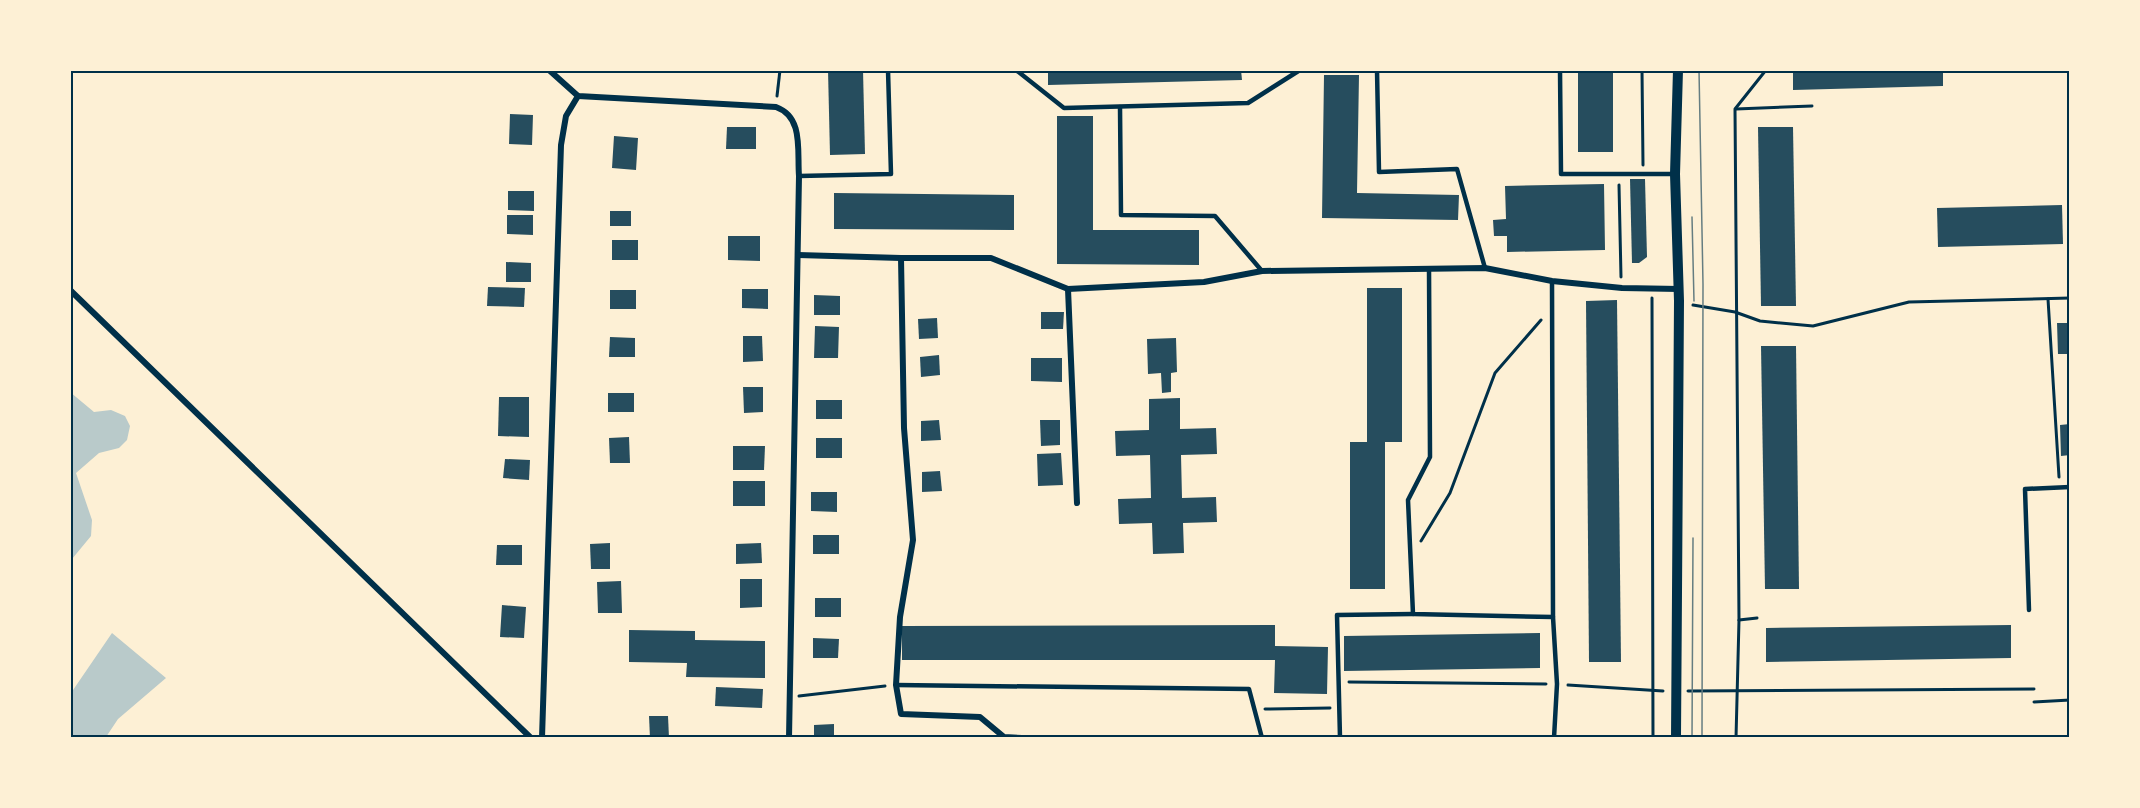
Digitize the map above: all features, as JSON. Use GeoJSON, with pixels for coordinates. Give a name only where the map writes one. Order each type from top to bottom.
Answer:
{"type":"FeatureCollection","features":[{"type":"Feature","properties":{"kind":"street"},"geometry":{"type":"LineString","coordinates":[[549,70],[578,96],[776,108],[788,111],[795,120],[799,176],[789,738]]}},
{"type":"Feature","properties":{"kind":"street"},"geometry":{"type":"LineString","coordinates":[[1676,738],[1679,289],[1675,174],[1678,70]]}},
{"type":"Feature","properties":{"kind":"street"},"geometry":{"type":"LineString","coordinates":[[542,738],[561,145],[566,116],[578,96]]}},
{"type":"Feature","properties":{"kind":"street"},"geometry":{"type":"LineString","coordinates":[[798,255],[991,258],[1068,289],[1204,282],[1262,271],[1485,268],[1552,281],[1622,288],[1679,289]]}},
{"type":"Feature","properties":{"kind":"street"},"geometry":{"type":"LineString","coordinates":[[901,258],[904,428],[913,540],[900,617],[896,685],[901,714],[980,717],[1005,737],[1022,738]]}},
{"type":"Feature","properties":{"kind":"street"},"geometry":{"type":"LineString","coordinates":[[1068,289],[1077,503]]}},
{"type":"Feature","properties":{"kind":"street"},"geometry":{"type":"LineString","coordinates":[[70,290],[531,738]]}},
{"type":"Feature","properties":{"kind":"lane"},"geometry":{"type":"LineString","coordinates":[[799,176],[891,174],[888,70]]}},
{"type":"Feature","properties":{"kind":"lane"},"geometry":{"type":"LineString","coordinates":[[1016,70],[1064,108],[1248,103],[1300,70]]}},
{"type":"Feature","properties":{"kind":"lane"},"geometry":{"type":"LineString","coordinates":[[1377,70],[1379,172],[1457,169],[1485,268]]}},
{"type":"Feature","properties":{"kind":"lane"},"geometry":{"type":"LineString","coordinates":[[1560,70],[1561,174],[1675,174]]}},
{"type":"Feature","properties":{"kind":"lane"},"geometry":{"type":"LineString","coordinates":[[1120,106],[1121,215],[1215,216],[1262,271]]}},
{"type":"Feature","properties":{"kind":"lane"},"geometry":{"type":"LineString","coordinates":[[1413,614],[1408,500],[1430,457],[1429,269]]}},
{"type":"Feature","properties":{"kind":"lane"},"geometry":{"type":"LineString","coordinates":[[1552,281],[1553,616],[1557,684],[1554,738]]}},
{"type":"Feature","properties":{"kind":"lane"},"geometry":{"type":"LineString","coordinates":[[2029,610],[2025,489],[2070,487]]}},
{"type":"Feature","properties":{"kind":"lane"},"geometry":{"type":"LineString","coordinates":[[1340,738],[1337,615],[1553,616]]}},
{"type":"Feature","properties":{"kind":"lane"},"geometry":{"type":"LineString","coordinates":[[896,685],[1249,689],[1262,738]]}},
{"type":"Feature","properties":{"kind":"path"},"geometry":{"type":"LineString","coordinates":[[776,108],[780,70]]}},
{"type":"Feature","properties":{"kind":"path"},"geometry":{"type":"LineString","coordinates":[[1641,70],[1643,173]]}},
{"type":"Feature","properties":{"kind":"path"},"geometry":{"type":"LineString","coordinates":[[1736,738],[1739,620],[1735,109],[1766,70]]}},
{"type":"Feature","properties":{"kind":"path"},"geometry":{"type":"LineString","coordinates":[[1735,109],[1812,106]]}},
{"type":"Feature","properties":{"kind":"path"},"geometry":{"type":"LineString","coordinates":[[1619,173],[1622,288]]}},
{"type":"Feature","properties":{"kind":"path"},"geometry":{"type":"LineString","coordinates":[[1652,289],[1653,738]]}},
{"type":"Feature","properties":{"kind":"path"},"geometry":{"type":"LineString","coordinates":[[1679,301],[1735,312],[1760,321],[1813,326],[1909,302],[2070,298]]}},
{"type":"Feature","properties":{"kind":"path"},"geometry":{"type":"LineString","coordinates":[[2048,299],[2060,487]]}},
{"type":"Feature","properties":{"kind":"path"},"geometry":{"type":"LineString","coordinates":[[1409,559],[1450,493],[1495,373],[1540,325],[1543,314]]}},
{"type":"Feature","properties":{"kind":"path"},"geometry":{"type":"LineString","coordinates":[[1739,620],[1758,618]]}},
{"type":"Feature","properties":{"kind":"path"},"geometry":{"type":"LineString","coordinates":[[790,697],[896,685]]}},
{"type":"Feature","properties":{"kind":"path"},"geometry":{"type":"LineString","coordinates":[[2034,702],[2070,700]]}},
{"type":"Feature","properties":{"kind":"path"},"geometry":{"type":"LineString","coordinates":[[1255,709],[1338,708]]}},
{"type":"Feature","properties":{"kind":"shaded area"},"geometry":{"type":"Polygon","coordinates":[[[70,392],[94,412],[111,410],[125,416],[130,426],[127,440],[119,448],[99,453],[76,473],[92,520],[91,536],[72,559],[70,392]]]}},
{"type":"Feature","properties":{"kind":"shaded area"},"geometry":{"type":"Polygon","coordinates":[[[112,633],[166,678],[118,719],[106,737],[71,737],[71,693],[112,633]]]}},
{"type":"Feature","properties":{"kind":"building"},"geometry":{"type":"Polygon","coordinates":[[[828,70],[863,70],[865,154],[830,155],[828,70]]]}},
{"type":"Feature","properties":{"kind":"building"},"geometry":{"type":"Polygon","coordinates":[[[1048,70],[1241,70],[1242,80],[1048,85],[1048,70]]]}},
{"type":"Feature","properties":{"kind":"building"},"geometry":{"type":"Polygon","coordinates":[[[1578,70],[1613,70],[1613,152],[1578,152],[1578,70]]]}},
{"type":"Feature","properties":{"kind":"building"},"geometry":{"type":"Polygon","coordinates":[[[1793,70],[1943,70],[1943,86],[1793,90],[1793,70]]]}},
{"type":"Feature","properties":{"kind":"building"},"geometry":{"type":"Polygon","coordinates":[[[1324,75],[1359,75],[1357,193],[1459,195],[1458,220],[1322,218],[1324,75]]]}},
{"type":"Feature","properties":{"kind":"building"},"geometry":{"type":"Polygon","coordinates":[[[510,114],[533,115],[532,145],[509,144],[510,114]]]}},
{"type":"Feature","properties":{"kind":"building"},"geometry":{"type":"Polygon","coordinates":[[[1057,116],[1093,116],[1093,230],[1199,230],[1199,265],[1057,264],[1057,116]]]}},
{"type":"Feature","properties":{"kind":"building"},"geometry":{"type":"Polygon","coordinates":[[[727,127],[756,127],[756,149],[726,149],[727,127]]]}},
{"type":"Feature","properties":{"kind":"building"},"geometry":{"type":"Polygon","coordinates":[[[1758,127],[1793,127],[1796,306],[1761,306],[1758,127]]]}},
{"type":"Feature","properties":{"kind":"building"},"geometry":{"type":"Polygon","coordinates":[[[614,136],[638,138],[636,170],[612,168],[614,136]]]}},
{"type":"Feature","properties":{"kind":"building"},"geometry":{"type":"Polygon","coordinates":[[[1630,179],[1645,179],[1647,257],[1639,263],[1632,263],[1630,179]]]}},
{"type":"Feature","properties":{"kind":"building"},"geometry":{"type":"Polygon","coordinates":[[[1604,184],[1605,250],[1507,252],[1507,236],[1494,236],[1493,220],[1506,219],[1505,186],[1604,184]]]}},
{"type":"Feature","properties":{"kind":"building"},"geometry":{"type":"Polygon","coordinates":[[[508,191],[534,191],[534,211],[508,210],[508,191]]]}},
{"type":"Feature","properties":{"kind":"building"},"geometry":{"type":"Polygon","coordinates":[[[834,193],[1014,195],[1014,230],[834,229],[834,193]]]}},
{"type":"Feature","properties":{"kind":"building"},"geometry":{"type":"Polygon","coordinates":[[[2062,205],[2063,244],[1938,247],[1937,208],[2062,205]]]}},
{"type":"Feature","properties":{"kind":"building"},"geometry":{"type":"Polygon","coordinates":[[[610,211],[631,211],[631,226],[610,226],[610,211]]]}},
{"type":"Feature","properties":{"kind":"building"},"geometry":{"type":"Polygon","coordinates":[[[507,215],[533,215],[533,235],[507,234],[507,215]]]}},
{"type":"Feature","properties":{"kind":"building"},"geometry":{"type":"Polygon","coordinates":[[[728,236],[760,236],[760,261],[728,260],[728,236]]]}},
{"type":"Feature","properties":{"kind":"building"},"geometry":{"type":"Polygon","coordinates":[[[612,240],[638,240],[638,260],[612,260],[612,240]]]}},
{"type":"Feature","properties":{"kind":"building"},"geometry":{"type":"Polygon","coordinates":[[[506,262],[531,263],[531,282],[506,282],[506,262]]]}},
{"type":"Feature","properties":{"kind":"building"},"geometry":{"type":"Polygon","coordinates":[[[488,287],[525,288],[524,307],[487,306],[488,287]]]}},
{"type":"Feature","properties":{"kind":"building"},"geometry":{"type":"Polygon","coordinates":[[[1367,288],[1402,288],[1402,442],[1385,442],[1385,589],[1350,589],[1350,442],[1367,442],[1367,288]]]}},
{"type":"Feature","properties":{"kind":"building"},"geometry":{"type":"Polygon","coordinates":[[[742,289],[768,289],[768,309],[742,308],[742,289]]]}},
{"type":"Feature","properties":{"kind":"building"},"geometry":{"type":"Polygon","coordinates":[[[610,290],[636,290],[636,309],[610,309],[610,290]]]}},
{"type":"Feature","properties":{"kind":"building"},"geometry":{"type":"Polygon","coordinates":[[[814,295],[840,296],[840,315],[814,315],[814,295]]]}},
{"type":"Feature","properties":{"kind":"building"},"geometry":{"type":"Polygon","coordinates":[[[1617,300],[1621,662],[1589,662],[1586,301],[1617,300]]]}},
{"type":"Feature","properties":{"kind":"building"},"geometry":{"type":"Polygon","coordinates":[[[1041,312],[1064,312],[1063,329],[1041,329],[1041,312]]]}},
{"type":"Feature","properties":{"kind":"building"},"geometry":{"type":"Polygon","coordinates":[[[937,318],[938,338],[919,339],[918,319],[937,318]]]}},
{"type":"Feature","properties":{"kind":"building"},"geometry":{"type":"Polygon","coordinates":[[[2057,323],[2070,323],[2070,354],[2058,354],[2057,323]]]}},
{"type":"Feature","properties":{"kind":"building"},"geometry":{"type":"Polygon","coordinates":[[[815,326],[839,327],[838,358],[814,358],[815,326]]]}},
{"type":"Feature","properties":{"kind":"building"},"geometry":{"type":"Polygon","coordinates":[[[743,336],[762,336],[763,361],[743,362],[743,336]]]}},
{"type":"Feature","properties":{"kind":"building"},"geometry":{"type":"Polygon","coordinates":[[[610,337],[635,338],[635,357],[609,357],[610,337]]]}},
{"type":"Feature","properties":{"kind":"building"},"geometry":{"type":"Polygon","coordinates":[[[1176,338],[1177,372],[1171,373],[1171,392],[1162,393],[1161,373],[1148,374],[1147,339],[1176,338]]]}},
{"type":"Feature","properties":{"kind":"building"},"geometry":{"type":"Polygon","coordinates":[[[1761,346],[1796,346],[1799,589],[1765,589],[1761,346]]]}},
{"type":"Feature","properties":{"kind":"building"},"geometry":{"type":"Polygon","coordinates":[[[939,355],[940,375],[921,377],[920,357],[939,355]]]}},
{"type":"Feature","properties":{"kind":"building"},"geometry":{"type":"Polygon","coordinates":[[[1031,358],[1062,358],[1062,382],[1031,381],[1031,358]]]}},
{"type":"Feature","properties":{"kind":"building"},"geometry":{"type":"Polygon","coordinates":[[[743,387],[763,387],[763,412],[744,413],[743,387]]]}},
{"type":"Feature","properties":{"kind":"building"},"geometry":{"type":"Polygon","coordinates":[[[608,393],[634,393],[634,412],[608,412],[608,393]]]}},
{"type":"Feature","properties":{"kind":"building"},"geometry":{"type":"Polygon","coordinates":[[[499,397],[529,397],[529,437],[498,436],[499,397]]]}},
{"type":"Feature","properties":{"kind":"building"},"geometry":{"type":"Polygon","coordinates":[[[1180,398],[1180,429],[1216,428],[1217,454],[1181,455],[1182,498],[1216,497],[1217,522],[1183,523],[1184,553],[1153,554],[1152,523],[1119,524],[1118,499],[1151,498],[1150,455],[1116,456],[1115,431],[1149,430],[1149,399],[1180,398]]]}},
{"type":"Feature","properties":{"kind":"building"},"geometry":{"type":"Polygon","coordinates":[[[816,400],[842,400],[842,419],[816,419],[816,400]]]}},
{"type":"Feature","properties":{"kind":"building"},"geometry":{"type":"Polygon","coordinates":[[[939,420],[941,440],[921,441],[921,421],[939,420]]]}},
{"type":"Feature","properties":{"kind":"building"},"geometry":{"type":"Polygon","coordinates":[[[1040,420],[1060,420],[1060,445],[1041,446],[1040,420]]]}},
{"type":"Feature","properties":{"kind":"building"},"geometry":{"type":"Polygon","coordinates":[[[2070,424],[2070,455],[2061,456],[2060,425],[2070,424]]]}},
{"type":"Feature","properties":{"kind":"building"},"geometry":{"type":"Polygon","coordinates":[[[629,437],[630,463],[610,463],[609,438],[629,437]]]}},
{"type":"Feature","properties":{"kind":"building"},"geometry":{"type":"Polygon","coordinates":[[[816,438],[842,438],[842,458],[816,458],[816,438]]]}},
{"type":"Feature","properties":{"kind":"building"},"geometry":{"type":"Polygon","coordinates":[[[733,446],[765,446],[764,470],[733,470],[733,446]]]}},
{"type":"Feature","properties":{"kind":"building"},"geometry":{"type":"Polygon","coordinates":[[[1061,453],[1063,485],[1038,486],[1037,454],[1061,453]]]}},
{"type":"Feature","properties":{"kind":"building"},"geometry":{"type":"Polygon","coordinates":[[[505,459],[530,460],[529,480],[503,478],[505,459]]]}},
{"type":"Feature","properties":{"kind":"building"},"geometry":{"type":"Polygon","coordinates":[[[940,471],[942,491],[922,492],[922,472],[940,471]]]}},
{"type":"Feature","properties":{"kind":"building"},"geometry":{"type":"Polygon","coordinates":[[[733,481],[765,481],[765,506],[733,506],[733,481]]]}},
{"type":"Feature","properties":{"kind":"building"},"geometry":{"type":"Polygon","coordinates":[[[811,492],[837,492],[837,512],[811,511],[811,492]]]}},
{"type":"Feature","properties":{"kind":"building"},"geometry":{"type":"Polygon","coordinates":[[[813,535],[839,535],[839,554],[813,554],[813,535]]]}},
{"type":"Feature","properties":{"kind":"building"},"geometry":{"type":"Polygon","coordinates":[[[610,543],[610,569],[591,569],[590,544],[610,543]]]}},
{"type":"Feature","properties":{"kind":"building"},"geometry":{"type":"Polygon","coordinates":[[[761,543],[762,563],[736,564],[736,544],[761,543]]]}},
{"type":"Feature","properties":{"kind":"building"},"geometry":{"type":"Polygon","coordinates":[[[497,545],[522,545],[522,565],[496,565],[497,545]]]}},
{"type":"Feature","properties":{"kind":"building"},"geometry":{"type":"Polygon","coordinates":[[[740,579],[762,579],[762,607],[740,608],[740,579]]]}},
{"type":"Feature","properties":{"kind":"building"},"geometry":{"type":"Polygon","coordinates":[[[621,581],[622,613],[598,613],[597,582],[621,581]]]}},
{"type":"Feature","properties":{"kind":"building"},"geometry":{"type":"Polygon","coordinates":[[[815,598],[841,598],[841,617],[815,617],[815,598]]]}},
{"type":"Feature","properties":{"kind":"building"},"geometry":{"type":"Polygon","coordinates":[[[502,605],[526,607],[524,638],[500,637],[502,605]]]}},
{"type":"Feature","properties":{"kind":"building"},"geometry":{"type":"Polygon","coordinates":[[[1275,625],[1275,646],[1328,647],[1327,694],[1274,693],[1275,660],[902,660],[902,626],[1275,625]]]}},
{"type":"Feature","properties":{"kind":"building"},"geometry":{"type":"Polygon","coordinates":[[[2011,625],[2011,658],[1766,662],[1766,628],[2011,625]]]}},
{"type":"Feature","properties":{"kind":"building"},"geometry":{"type":"Polygon","coordinates":[[[629,630],[695,631],[695,640],[765,641],[765,678],[686,677],[687,663],[629,662],[629,630]]]}},
{"type":"Feature","properties":{"kind":"building"},"geometry":{"type":"Polygon","coordinates":[[[1540,633],[1540,668],[1344,671],[1344,636],[1540,633]]]}},
{"type":"Feature","properties":{"kind":"building"},"geometry":{"type":"Polygon","coordinates":[[[813,638],[839,639],[838,658],[813,658],[813,638]]]}},
{"type":"Feature","properties":{"kind":"building"},"geometry":{"type":"Polygon","coordinates":[[[716,687],[763,689],[762,708],[715,706],[716,687]]]}},
{"type":"Feature","properties":{"kind":"building"},"geometry":{"type":"Polygon","coordinates":[[[649,716],[668,716],[669,738],[650,738],[649,716]]]}},
{"type":"Feature","properties":{"kind":"building"},"geometry":{"type":"Polygon","coordinates":[[[834,724],[834,738],[814,738],[814,725],[834,724]]]}},
{"type":"Feature","properties":{"kind":"tram line"},"geometry":{"type":"LineString","coordinates":[[1699,70],[1703,284],[1702,738]]}},
{"type":"Feature","properties":{"kind":"tram line"},"geometry":{"type":"LineString","coordinates":[[1692,217],[1694,301]]}},
{"type":"Feature","properties":{"kind":"tram line"},"geometry":{"type":"LineString","coordinates":[[1692,738],[1693,538]]}}]}
